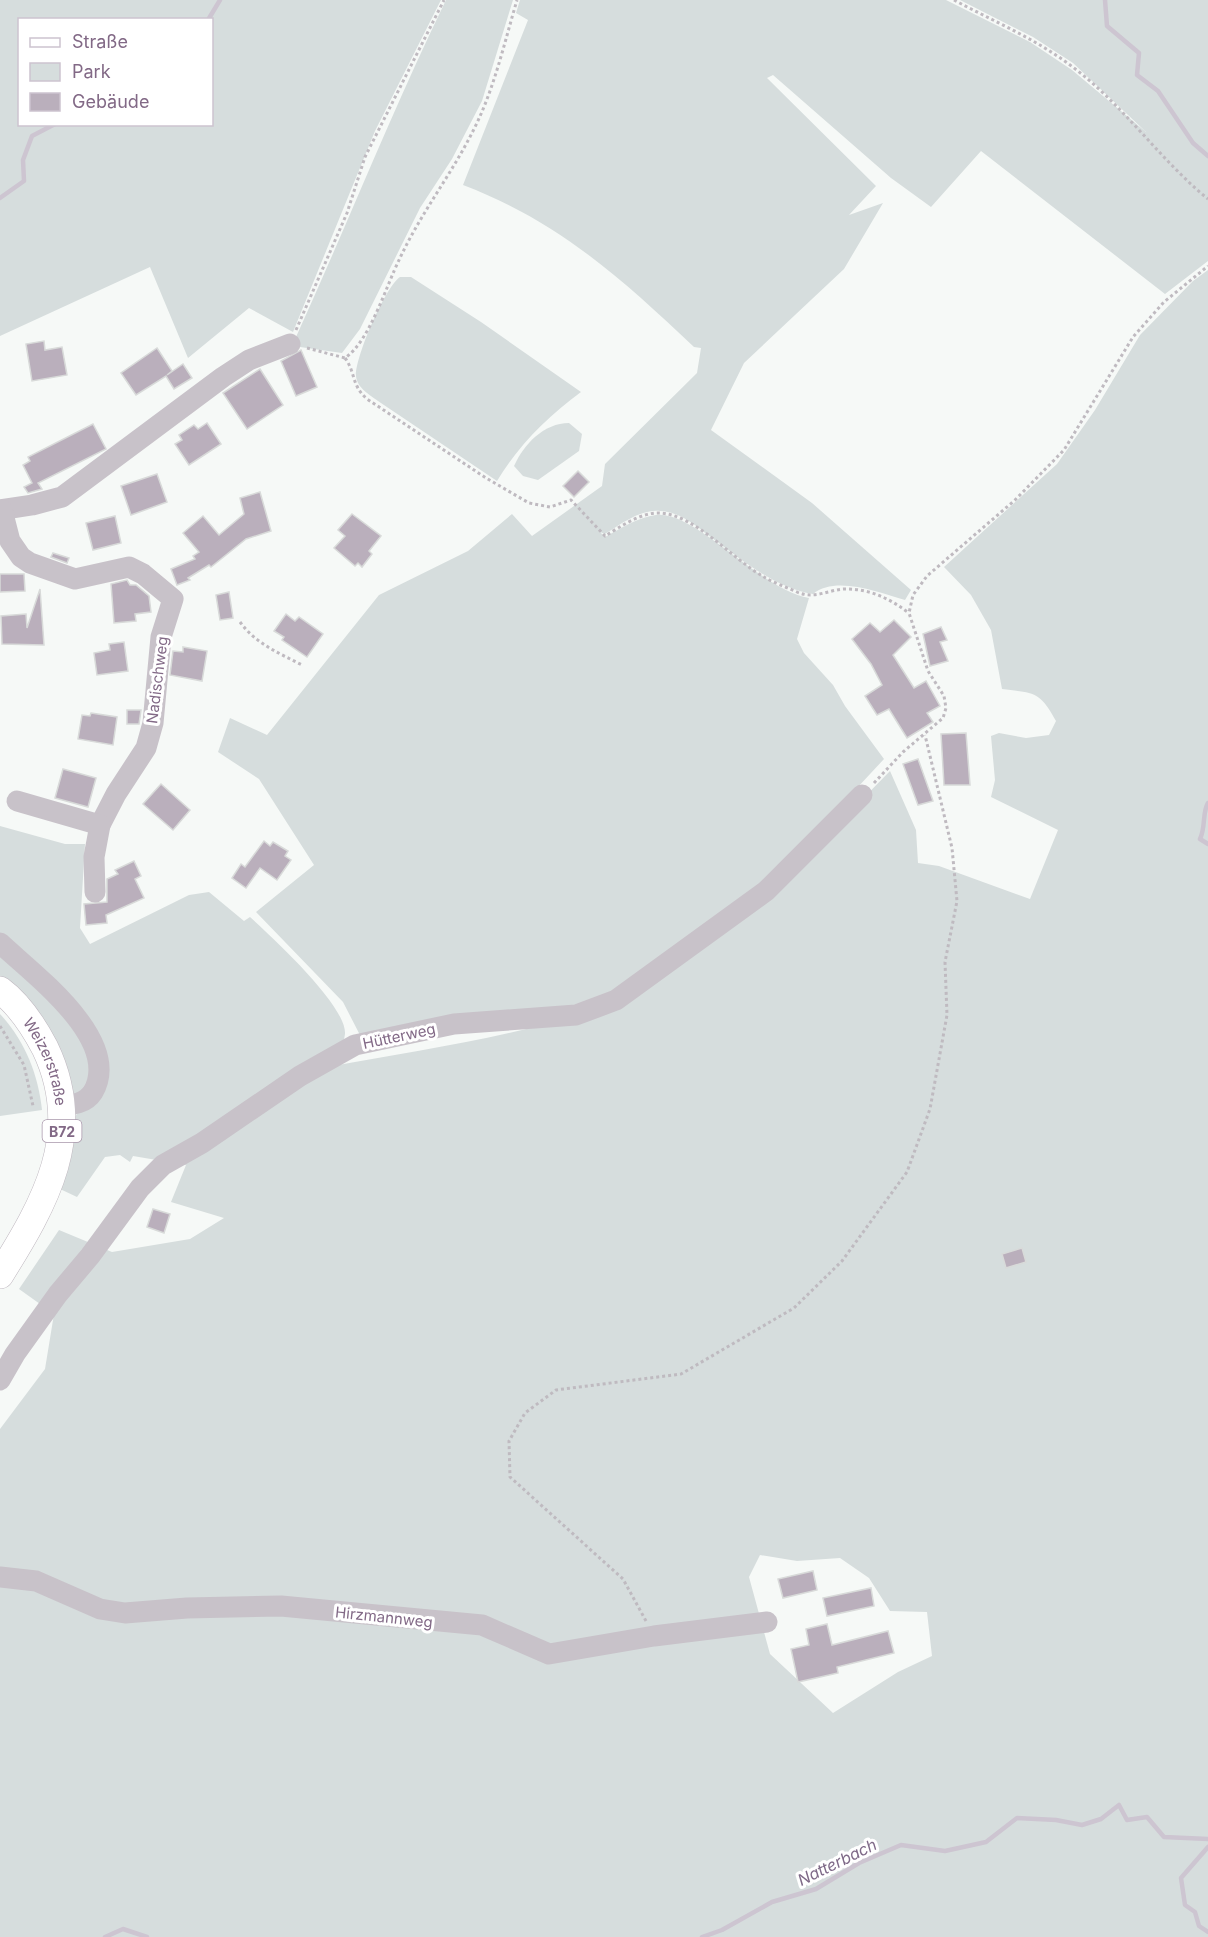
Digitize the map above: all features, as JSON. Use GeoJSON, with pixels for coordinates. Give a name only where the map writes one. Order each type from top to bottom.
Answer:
{"type":"FeatureCollection","features":[{"type":"Feature","properties":{"kind":"main road","name":"Weizerstraße"},"geometry":{"type":"LineString","coordinates":[[0,990],[28,1020],[41,1041],[51,1062],[65,1105],[62,1142],[49,1186],[33,1221],[0,1275]]}},
{"type":"Feature","properties":{"kind":"street","name":"Nadischweg"},"geometry":{"type":"LineString","coordinates":[[100,825],[116,794],[146,748],[153,723],[161,637],[173,599],[143,574],[129,567],[120,567],[75,579],[30,563],[21,557],[10,541],[1,510],[32,506],[62,496],[223,377],[249,360],[290,344]]}},
{"type":"Feature","properties":{"kind":"street","name":"Hütterweg"},"geometry":{"type":"LineString","coordinates":[[0,1380],[32,1329],[58,1294],[90,1256],[140,1188],[163,1165],[202,1143],[300,1076],[355,1045],[454,1024],[576,1015],[616,1000],[766,891],[862,795]]}},
{"type":"Feature","properties":{"kind":"street"},"geometry":{"type":"LineString","coordinates":[[17,801],[100,825],[94,857],[95,892]]}},
{"type":"Feature","properties":{"kind":"street"},"geometry":{"type":"LineString","coordinates":[[0,943],[72,1013],[97,1051],[98,1079],[92,1093],[85,1100],[65,1105]]}},
{"type":"Feature","properties":{"kind":"street","name":"Hirzmannweg"},"geometry":{"type":"LineString","coordinates":[[0,1577],[36,1581],[100,1609],[124,1613],[187,1608],[281,1606],[482,1625],[549,1654],[654,1636],[767,1622]]}},
{"type":"Feature","properties":{"kind":"path"},"geometry":{"type":"LineString","coordinates":[[444,0],[365,157],[347,213],[290,344],[345,358],[352,370],[355,386],[367,399],[513,495],[544,507],[571,500],[605,536],[630,521],[657,513],[679,517],[764,577],[801,594],[819,596],[845,589],[867,592],[886,596],[909,613]]}},
{"type":"Feature","properties":{"kind":"path"},"geometry":{"type":"LineString","coordinates":[[345,358],[366,333],[419,219],[455,166],[475,128],[490,94],[517,0]]}},
{"type":"Feature","properties":{"kind":"path"},"geometry":{"type":"LineString","coordinates":[[954,0],[1028,38],[1071,65],[1120,109],[1208,199]]}},
{"type":"Feature","properties":{"kind":"path"},"geometry":{"type":"LineString","coordinates":[[862,795],[903,752],[926,735],[943,718],[946,708],[944,696],[928,671],[909,613],[914,595],[927,576],[1015,500],[1064,450],[1133,337],[1164,302],[1208,266]]}},
{"type":"Feature","properties":{"kind":"path"},"geometry":{"type":"LineString","coordinates":[[240,622],[249,634],[263,645],[302,666]]}},
{"type":"Feature","properties":{"kind":"path"},"geometry":{"type":"LineString","coordinates":[[654,1636],[623,1579],[510,1477],[509,1441],[525,1413],[556,1390],[681,1374],[794,1308],[842,1261],[907,1172],[930,1109],[947,1016],[945,962],[957,901],[952,848],[926,735]]}},
{"type":"Feature","properties":{"kind":"path"},"geometry":{"type":"LineString","coordinates":[[0,1026],[24,1065],[33,1106]]}},
{"type":"Feature","properties":{"kind":"green space"},"geometry":{"type":"Polygon","coordinates":[[[0,0],[441,0],[375,131],[293,332],[249,308],[188,358],[150,267],[0,336],[0,0]]]}},
{"type":"Feature","properties":{"kind":"green space"},"geometry":{"type":"Polygon","coordinates":[[[446,0],[513,0],[482,101],[452,159],[420,208],[360,329],[342,353],[300,347],[296,337],[446,0]]]}},
{"type":"Feature","properties":{"kind":"green space"},"geometry":{"type":"Polygon","coordinates":[[[520,0],[946,0],[1030,42],[1072,70],[1146,132],[1073,63],[1033,37],[960,0],[1208,0],[1208,261],[1165,294],[981,151],[931,207],[891,178],[773,75],[767,78],[876,186],[849,215],[883,203],[844,269],[744,363],[711,430],[812,503],[911,590],[905,600],[858,587],[834,586],[813,594],[799,591],[760,572],[688,520],[668,512],[645,512],[605,534],[600,532],[605,537],[643,518],[656,515],[672,517],[708,537],[769,581],[790,592],[809,598],[797,639],[804,653],[833,685],[845,706],[884,759],[777,874],[605,1000],[362,1039],[343,1002],[256,912],[314,865],[259,779],[218,752],[230,718],[267,735],[379,595],[468,551],[512,514],[532,536],[602,486],[605,464],[697,373],[701,348],[694,347],[614,275],[559,234],[497,199],[463,185],[528,20],[516,13],[520,0]]]}},
{"type":"Feature","properties":{"kind":"green space"},"geometry":{"type":"Polygon","coordinates":[[[1208,270],[1208,1937],[0,1937],[0,1429],[45,1369],[54,1314],[19,1289],[59,1230],[112,1252],[190,1239],[224,1218],[171,1202],[186,1165],[133,1156],[130,1162],[120,1155],[105,1157],[77,1197],[60,1189],[73,1142],[75,1117],[104,1068],[0,939],[0,826],[65,844],[85,844],[80,928],[90,944],[189,895],[209,892],[244,921],[250,917],[322,990],[342,1022],[344,1038],[328,1067],[548,1024],[620,1002],[840,822],[890,771],[916,830],[918,863],[939,866],[1030,899],[1058,830],[991,797],[995,780],[991,736],[999,733],[1026,738],[1049,735],[1056,721],[1045,704],[1035,695],[1002,689],[991,630],[971,595],[944,567],[1057,464],[1095,410],[1140,335],[1193,281],[1208,270]],[[760,1555],[749,1577],[770,1654],[833,1713],[898,1672],[932,1656],[927,1612],[890,1611],[869,1578],[840,1558],[797,1561],[760,1555]]]}},
{"type":"Feature","properties":{"kind":"green space"},"geometry":{"type":"Polygon","coordinates":[[[400,277],[411,277],[481,322],[581,392],[534,432],[497,481],[364,391],[357,380],[357,367],[366,339],[379,308],[400,277]]]}},
{"type":"Feature","properties":{"kind":"green space"},"geometry":{"type":"Polygon","coordinates":[[[569,423],[582,434],[579,451],[538,480],[523,476],[514,466],[529,443],[551,427],[569,423]]]}},
{"type":"Feature","properties":{"kind":"green space"},"geometry":{"type":"Polygon","coordinates":[[[0,948],[34,980],[93,1053],[87,1090],[75,1095],[72,1093],[0,979],[0,948]]]}},
{"type":"Feature","properties":{"kind":"green space"},"geometry":{"type":"Polygon","coordinates":[[[0,1014],[17,1035],[29,1059],[34,1071],[42,1110],[0,1116],[0,1014]]]}},
{"type":"Feature","properties":{"kind":"building"},"geometry":{"type":"Polygon","coordinates":[[[44,341],[45,350],[62,347],[67,375],[32,381],[26,344],[44,341]]]}},
{"type":"Feature","properties":{"kind":"building"},"geometry":{"type":"Polygon","coordinates":[[[157,348],[172,371],[167,375],[183,364],[192,378],[174,389],[166,376],[136,395],[121,373],[157,348]]]}},
{"type":"Feature","properties":{"kind":"building"},"geometry":{"type":"Polygon","coordinates":[[[301,350],[317,387],[296,396],[281,361],[301,350]]]}},
{"type":"Feature","properties":{"kind":"building"},"geometry":{"type":"Polygon","coordinates":[[[260,369],[283,405],[247,429],[223,393],[260,369]]]}},
{"type":"Feature","properties":{"kind":"building"},"geometry":{"type":"Polygon","coordinates":[[[207,423],[221,444],[189,465],[175,444],[182,440],[179,435],[194,425],[198,429],[207,423]]]}},
{"type":"Feature","properties":{"kind":"building"},"geometry":{"type":"Polygon","coordinates":[[[93,424],[106,449],[38,483],[42,489],[28,493],[24,487],[32,483],[23,465],[30,461],[28,457],[93,424]]]}},
{"type":"Feature","properties":{"kind":"building"},"geometry":{"type":"Polygon","coordinates":[[[578,471],[589,482],[574,497],[563,486],[578,471]]]}},
{"type":"Feature","properties":{"kind":"building"},"geometry":{"type":"Polygon","coordinates":[[[157,474],[167,502],[131,515],[121,486],[157,474]]]}},
{"type":"Feature","properties":{"kind":"building"},"geometry":{"type":"Polygon","coordinates":[[[260,492],[271,531],[246,539],[211,567],[209,565],[188,578],[190,580],[177,585],[171,569],[195,559],[193,556],[199,552],[183,533],[203,516],[219,535],[244,514],[240,498],[260,492]]]}},
{"type":"Feature","properties":{"kind":"building"},"geometry":{"type":"Polygon","coordinates":[[[352,514],[381,536],[369,551],[372,554],[362,567],[358,563],[355,566],[334,548],[345,536],[338,530],[352,514]]]}},
{"type":"Feature","properties":{"kind":"building"},"geometry":{"type":"Polygon","coordinates":[[[115,516],[121,543],[93,550],[86,523],[115,516]]]}},
{"type":"Feature","properties":{"kind":"building"},"geometry":{"type":"Polygon","coordinates":[[[53,553],[69,558],[67,563],[51,557],[53,553]]]}},
{"type":"Feature","properties":{"kind":"building"},"geometry":{"type":"Polygon","coordinates":[[[0,574],[24,574],[25,591],[0,592],[0,574]]]}},
{"type":"Feature","properties":{"kind":"building"},"geometry":{"type":"Polygon","coordinates":[[[127,580],[130,585],[136,585],[149,596],[151,612],[135,614],[136,621],[114,623],[111,584],[127,580]]]}},
{"type":"Feature","properties":{"kind":"building"},"geometry":{"type":"Polygon","coordinates":[[[40,589],[44,645],[2,644],[1,616],[26,614],[27,628],[40,589]]]}},
{"type":"Feature","properties":{"kind":"building"},"geometry":{"type":"Polygon","coordinates":[[[229,592],[233,618],[220,620],[216,595],[229,592]]]}},
{"type":"Feature","properties":{"kind":"building"},"geometry":{"type":"Polygon","coordinates":[[[286,614],[295,621],[299,617],[323,634],[307,657],[282,640],[284,637],[274,631],[286,614]]]}},
{"type":"Feature","properties":{"kind":"building"},"geometry":{"type":"Polygon","coordinates":[[[894,620],[911,637],[893,655],[914,688],[926,681],[940,706],[927,713],[933,722],[907,738],[889,709],[877,715],[865,696],[882,685],[871,664],[852,639],[870,623],[880,632],[894,620]]]}},
{"type":"Feature","properties":{"kind":"building"},"geometry":{"type":"Polygon","coordinates":[[[941,627],[947,640],[940,642],[948,661],[930,666],[923,634],[941,627]]]}},
{"type":"Feature","properties":{"kind":"building"},"geometry":{"type":"Polygon","coordinates":[[[124,642],[128,671],[97,675],[94,653],[110,650],[109,644],[124,642]]]}},
{"type":"Feature","properties":{"kind":"building"},"geometry":{"type":"Polygon","coordinates":[[[183,647],[207,651],[202,681],[170,675],[173,651],[183,652],[183,647]]]}},
{"type":"Feature","properties":{"kind":"building"},"geometry":{"type":"Polygon","coordinates":[[[127,710],[141,710],[139,724],[127,724],[127,710]]]}},
{"type":"Feature","properties":{"kind":"building"},"geometry":{"type":"Polygon","coordinates":[[[91,713],[117,717],[113,745],[78,739],[82,715],[90,716],[91,713]]]}},
{"type":"Feature","properties":{"kind":"building"},"geometry":{"type":"Polygon","coordinates":[[[966,733],[970,785],[944,785],[941,734],[966,733]]]}},
{"type":"Feature","properties":{"kind":"building"},"geometry":{"type":"Polygon","coordinates":[[[918,759],[933,801],[918,805],[903,764],[918,759]]]}},
{"type":"Feature","properties":{"kind":"building"},"geometry":{"type":"Polygon","coordinates":[[[63,769],[96,778],[88,807],[55,798],[63,769]]]}},
{"type":"Feature","properties":{"kind":"building"},"geometry":{"type":"Polygon","coordinates":[[[161,784],[190,810],[173,830],[143,804],[161,784]]]}},
{"type":"Feature","properties":{"kind":"building"},"geometry":{"type":"Polygon","coordinates":[[[264,841],[270,846],[273,842],[288,851],[285,856],[291,860],[277,880],[260,868],[246,888],[232,878],[241,864],[245,867],[264,841]]]}},
{"type":"Feature","properties":{"kind":"building"},"geometry":{"type":"Polygon","coordinates":[[[134,861],[141,876],[135,879],[144,898],[106,915],[107,923],[86,925],[84,904],[107,902],[107,879],[118,874],[115,870],[134,861]]]}},
{"type":"Feature","properties":{"kind":"building"},"geometry":{"type":"Polygon","coordinates":[[[153,1209],[170,1214],[164,1233],[147,1227],[153,1209]]]}},
{"type":"Feature","properties":{"kind":"building"},"geometry":{"type":"Polygon","coordinates":[[[1022,1248],[1026,1262],[1006,1268],[1002,1254],[1022,1248]]]}},
{"type":"Feature","properties":{"kind":"building"},"geometry":{"type":"Polygon","coordinates":[[[813,1571],[817,1590],[783,1598],[778,1579],[813,1571]]]}},
{"type":"Feature","properties":{"kind":"building"},"geometry":{"type":"Polygon","coordinates":[[[871,1588],[874,1606],[827,1616],[823,1598],[871,1588]]]}},
{"type":"Feature","properties":{"kind":"building"},"geometry":{"type":"Polygon","coordinates":[[[827,1624],[832,1645],[888,1631],[894,1653],[837,1667],[838,1673],[798,1682],[791,1649],[809,1645],[806,1629],[827,1624]]]}},
{"type":"Feature","properties":{"kind":"waterway"},"geometry":{"type":"LineString","coordinates":[[209,18],[220,0]]}},
{"type":"Feature","properties":{"kind":"waterway"},"geometry":{"type":"LineString","coordinates":[[1105,0],[1107,26],[1139,53],[1137,75],[1158,91],[1193,143],[1208,156]]}},
{"type":"Feature","properties":{"kind":"waterway"},"geometry":{"type":"LineString","coordinates":[[0,198],[24,181],[23,160],[32,136],[51,126]]}},
{"type":"Feature","properties":{"kind":"waterway"},"geometry":{"type":"LineString","coordinates":[[1208,803],[1200,839],[1208,844]]}},
{"type":"Feature","properties":{"kind":"waterway","name":"Natterbach"},"geometry":{"type":"LineString","coordinates":[[702,1937],[722,1930],[772,1902],[816,1889],[859,1863],[901,1845],[945,1851],[986,1842],[1017,1818],[1056,1820],[1082,1825],[1101,1819],[1119,1805],[1127,1820],[1147,1817],[1164,1837],[1208,1839]]}},
{"type":"Feature","properties":{"kind":"waterway"},"geometry":{"type":"LineString","coordinates":[[1208,1847],[1181,1878],[1185,1905],[1195,1912],[1199,1926],[1208,1932]]}},
{"type":"Feature","properties":{"kind":"waterway","name":"Natterbach"},"geometry":{"type":"LineString","coordinates":[[105,1937],[123,1929],[147,1937]]}}]}
